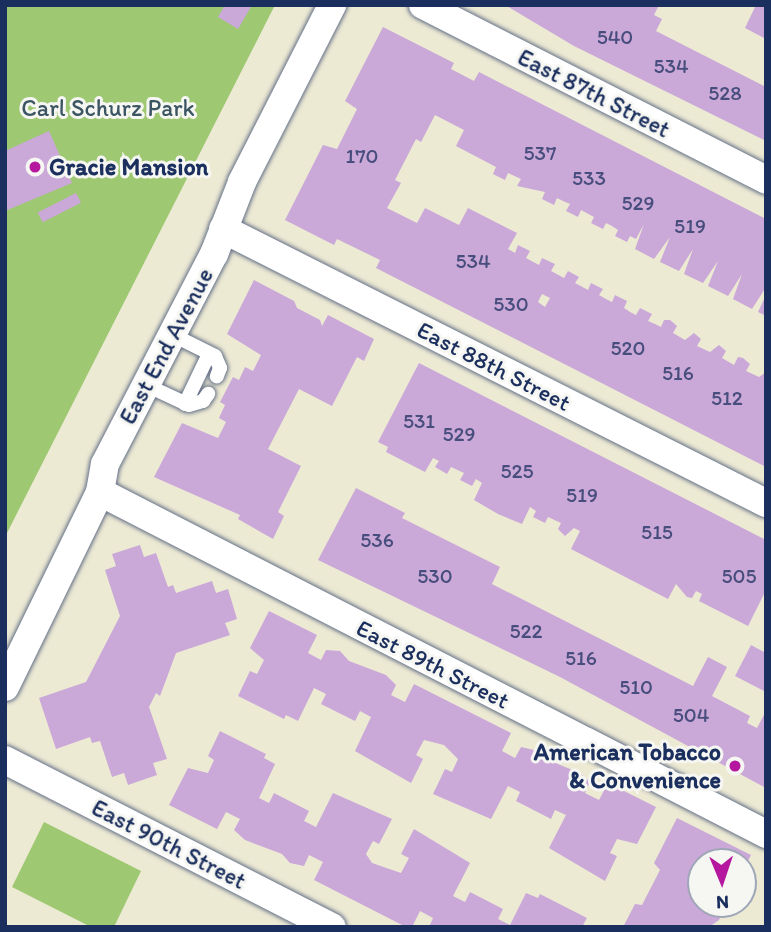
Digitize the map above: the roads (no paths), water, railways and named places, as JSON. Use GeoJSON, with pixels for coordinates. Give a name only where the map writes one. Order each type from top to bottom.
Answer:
{"type":"FeatureCollection","features":[{"type":"Feature","properties":{"kind":"street","name":"East End Avenue"},"geometry":{"type":"LineString","coordinates":[[5,687],[100,492],[105,464],[173,335],[242,182],[332,5]]}},
{"type":"Feature","properties":{"kind":"street","name":"East 87th Street"},"geometry":{"type":"LineString","coordinates":[[423,5],[766,180]]}},
{"type":"Feature","properties":{"kind":"street","name":"East 88th Street"},"geometry":{"type":"LineString","coordinates":[[223,229],[766,503]]}},
{"type":"Feature","properties":{"kind":"street","name":"East 89th Street"},"geometry":{"type":"LineString","coordinates":[[100,492],[766,834]]}},
{"type":"Feature","properties":{"kind":"street","name":"East 90th Street"},"geometry":{"type":"LineString","coordinates":[[5,760],[332,927]]}},
{"type":"Feature","properties":{"kind":"lane"},"geometry":{"type":"LineString","coordinates":[[173,335],[209,354],[220,368],[217,376]]}},
{"type":"Feature","properties":{"kind":"lane"},"geometry":{"type":"LineString","coordinates":[[185,404],[209,354]]}},
{"type":"Feature","properties":{"kind":"lane"},"geometry":{"type":"LineString","coordinates":[[146,385],[185,404],[203,401],[208,394]]}},
{"type":"Feature","properties":{"kind":"place","name":"Gracie Mansion"},"geometry":{"type":"Point","coordinates":[35,167]}},
{"type":"Feature","properties":{"kind":"place","name":"American Tobacco & Convenience"},"geometry":{"type":"Point","coordinates":[735,766]}},
{"type":"Feature","properties":{"kind":"park label","name":"Carl Schurz Park"},"geometry":{"type":"Point","coordinates":[108,108]}}]}
